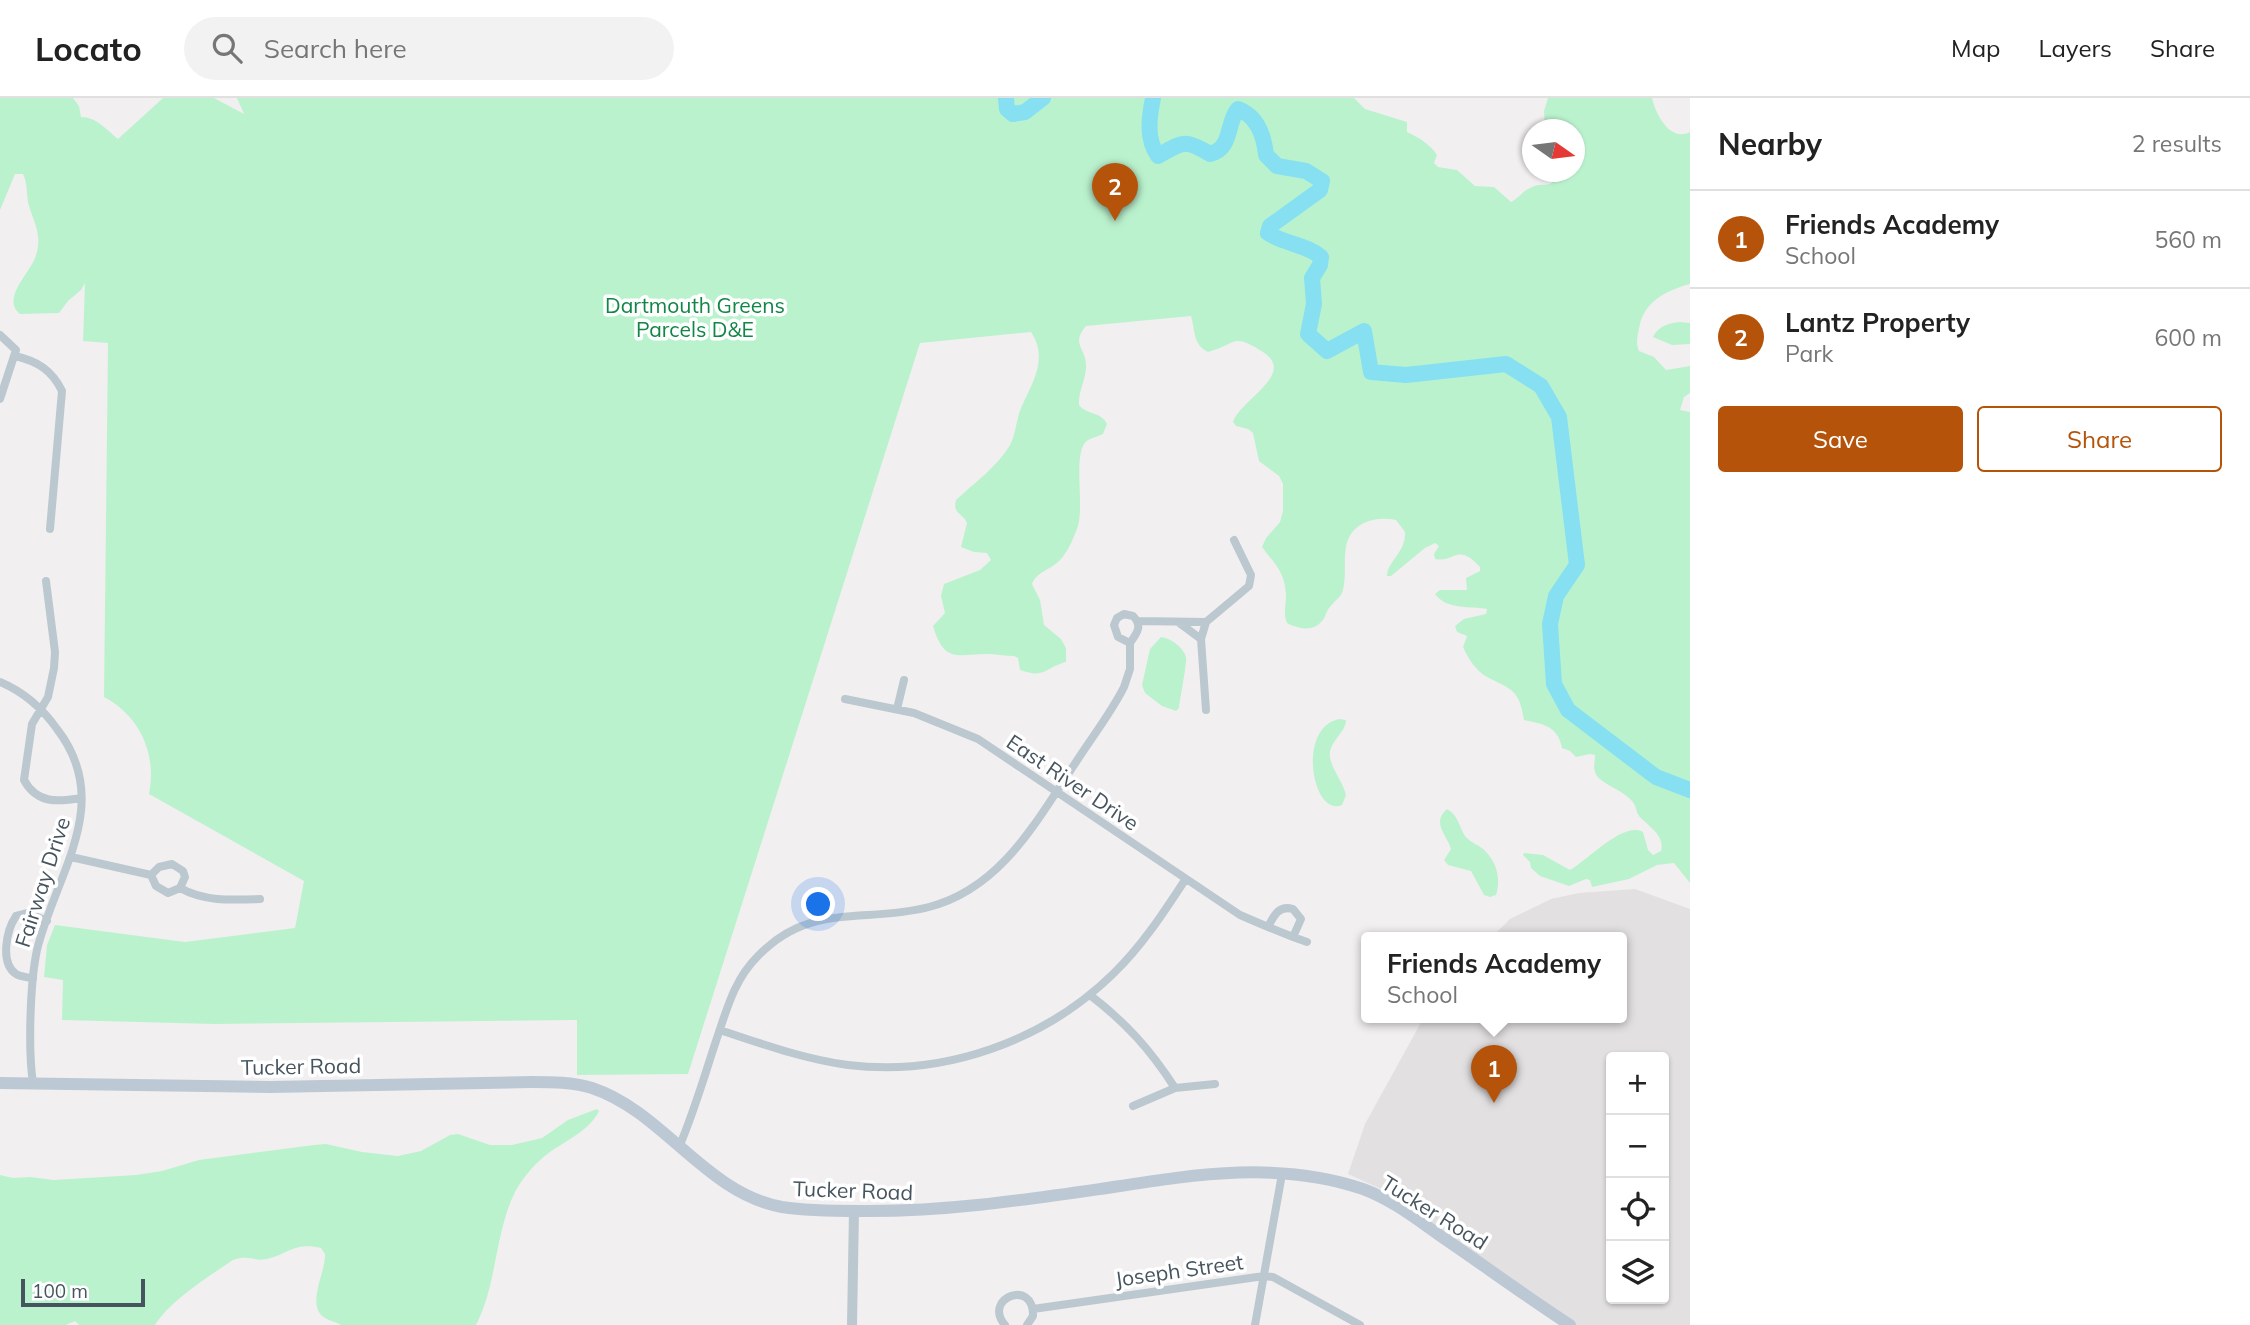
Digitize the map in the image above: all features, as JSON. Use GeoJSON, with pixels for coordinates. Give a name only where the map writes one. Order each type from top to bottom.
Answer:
{"type":"FeatureCollection","features":[{"type":"Feature","properties":{"kind":"main road","name":"Tucker Road"},"geometry":{"type":"LineString","coordinates":[[0,1083],[270,1087],[565,1082],[592,1088],[629,1107],[721,1179],[760,1201],[795,1209],[955,1209],[1196,1174],[1282,1174],[1330,1180],[1385,1199],[1570,1325]]}},
{"type":"Feature","properties":{"kind":"street"},"geometry":{"type":"LineString","coordinates":[[0,335],[15,353],[47,369],[62,391],[50,529]]}},
{"type":"Feature","properties":{"kind":"street"},"geometry":{"type":"LineString","coordinates":[[0,399],[15,353]]}},
{"type":"Feature","properties":{"kind":"street"},"geometry":{"type":"LineString","coordinates":[[1206,710],[1201,639],[1206,622],[1249,586],[1251,575],[1234,540]]}},
{"type":"Feature","properties":{"kind":"street"},"geometry":{"type":"LineString","coordinates":[[46,581],[54,668],[51,686],[32,723],[24,780],[32,791],[44,799],[60,801],[81,798]]}},
{"type":"Feature","properties":{"kind":"street"},"geometry":{"type":"LineString","coordinates":[[1130,643],[1117,635],[1114,623],[1118,617],[1127,614],[1137,621],[1206,622]]}},
{"type":"Feature","properties":{"kind":"street"},"geometry":{"type":"LineString","coordinates":[[679,1147],[732,994],[753,961],[776,940],[816,920],[917,910],[968,892],[1002,866],[1056,792],[1125,687],[1130,669],[1130,643],[1138,631],[1137,621]]}},
{"type":"Feature","properties":{"kind":"street"},"geometry":{"type":"LineString","coordinates":[[1178,622],[1201,639]]}},
{"type":"Feature","properties":{"kind":"street"},"geometry":{"type":"LineString","coordinates":[[898,709],[904,680]]}},
{"type":"Feature","properties":{"kind":"street","name":"Fairway Drive"},"geometry":{"type":"LineString","coordinates":[[0,682],[22,694],[41,710],[63,736],[79,776],[81,798],[80,826],[37,951],[33,979],[33,1083]]}},
{"type":"Feature","properties":{"kind":"street","name":"East River Drive"},"geometry":{"type":"LineString","coordinates":[[845,699],[898,709],[935,720],[978,739],[1240,915],[1307,942]]}},
{"type":"Feature","properties":{"kind":"street"},"geometry":{"type":"LineString","coordinates":[[71,857],[151,875],[160,890],[175,892],[185,877],[177,866],[166,864],[151,875]]}},
{"type":"Feature","properties":{"kind":"street"},"geometry":{"type":"LineString","coordinates":[[720,1030],[830,1062],[897,1068],[955,1059],[1007,1043],[1048,1024],[1090,995],[1135,950],[1185,880]]}},
{"type":"Feature","properties":{"kind":"street"},"geometry":{"type":"LineString","coordinates":[[180,888],[200,897],[260,899]]}},
{"type":"Feature","properties":{"kind":"street"},"geometry":{"type":"LineString","coordinates":[[1268,927],[1280,909],[1293,909],[1301,919],[1293,937]]}},
{"type":"Feature","properties":{"kind":"street"},"geometry":{"type":"LineString","coordinates":[[33,979],[16,975],[8,968],[4,957],[7,929],[16,916],[28,914],[47,920]]}},
{"type":"Feature","properties":{"kind":"street"},"geometry":{"type":"LineString","coordinates":[[1090,995],[1138,1036],[1175,1088]]}},
{"type":"Feature","properties":{"kind":"street"},"geometry":{"type":"LineString","coordinates":[[1133,1106],[1175,1088],[1215,1084]]}},
{"type":"Feature","properties":{"kind":"street"},"geometry":{"type":"LineString","coordinates":[[1255,1325],[1282,1174]]}},
{"type":"Feature","properties":{"kind":"street"},"geometry":{"type":"LineString","coordinates":[[852,1325],[854,1211]]}},
{"type":"Feature","properties":{"kind":"street","name":"Joseph Street"},"geometry":{"type":"LineString","coordinates":[[1006,1325],[999,1315],[999,1308],[1007,1297],[1020,1295],[1026,1298],[1033,1309],[1264,1276],[1273,1277],[1360,1325]]}},
{"type":"Feature","properties":{"kind":"street"},"geometry":{"type":"LineString","coordinates":[[1027,1325],[1033,1316],[1033,1309]]}},
{"type":"Feature","properties":{"kind":"shaded area"},"geometry":{"type":"Polygon","coordinates":[[[1635,889],[1690,909],[1690,1325],[1576,1325],[1381,1189],[1348,1174],[1365,1124],[1421,1023],[1627,1023],[1627,932],[1497,932],[1510,919],[1551,899],[1579,893],[1635,889]]]}},
{"type":"Feature","properties":{"kind":"green space","name":"Dartmouth Greens Parcels D&E"},"geometry":{"type":"Polygon","coordinates":[[[0,98],[73,98],[79,106],[81,117],[96,121],[118,139],[163,98],[214,98],[244,114],[237,98],[1354,98],[1365,109],[1407,122],[1407,132],[1424,141],[1437,155],[1434,163],[1438,167],[1457,170],[1475,186],[1494,187],[1511,202],[1535,186],[1553,182],[1585,182],[1585,119],[1544,119],[1548,98],[1652,98],[1657,112],[1670,130],[1683,134],[1690,132],[1690,284],[1664,294],[1650,305],[1641,320],[1637,346],[1639,351],[1654,357],[1666,370],[1690,366],[1690,393],[1684,397],[1680,410],[1690,412],[1690,883],[1674,863],[1657,865],[1629,879],[1592,887],[1590,880],[1569,886],[1540,876],[1531,868],[1524,853],[1543,855],[1570,870],[1616,837],[1635,830],[1643,832],[1648,850],[1653,855],[1661,851],[1662,845],[1658,836],[1639,816],[1632,801],[1597,776],[1594,768],[1595,755],[1576,757],[1562,748],[1557,735],[1549,727],[1524,720],[1520,702],[1513,692],[1475,667],[1463,647],[1467,636],[1457,632],[1455,626],[1464,619],[1486,614],[1487,609],[1452,605],[1435,594],[1440,590],[1467,590],[1466,578],[1480,571],[1480,567],[1466,556],[1435,559],[1434,554],[1439,546],[1435,543],[1391,576],[1387,576],[1403,545],[1405,532],[1396,520],[1368,521],[1355,529],[1350,536],[1345,553],[1343,590],[1323,619],[1310,628],[1287,623],[1284,580],[1262,547],[1280,522],[1283,511],[1283,484],[1279,476],[1259,461],[1253,433],[1233,422],[1270,378],[1274,369],[1272,360],[1253,346],[1239,341],[1208,352],[1197,341],[1191,316],[1086,326],[1082,332],[1079,341],[1086,369],[1079,405],[1102,417],[1107,424],[1103,434],[1086,442],[1081,452],[1080,517],[1066,553],[1053,566],[1037,576],[1032,584],[1040,600],[1044,625],[1061,639],[1066,648],[1066,662],[1040,673],[1020,670],[1018,658],[1014,656],[952,654],[942,646],[933,626],[945,613],[941,596],[944,584],[980,570],[991,560],[987,553],[961,547],[967,523],[955,508],[956,500],[992,468],[1010,445],[1019,413],[1037,371],[1039,352],[1036,342],[1031,332],[920,343],[688,1074],[577,1075],[577,1020],[214,1024],[62,1020],[63,980],[44,977],[47,945],[55,925],[185,942],[295,928],[304,881],[149,794],[150,765],[143,738],[127,715],[104,697],[108,343],[83,341],[85,283],[59,313],[20,314],[15,308],[15,294],[35,258],[38,237],[23,174],[15,174],[0,210],[0,98]]]}},
{"type":"Feature","properties":{"kind":"green space"},"geometry":{"type":"Polygon","coordinates":[[[1680,322],[1690,323],[1690,344],[1672,345],[1653,337],[1664,326],[1680,322]]]}},
{"type":"Feature","properties":{"kind":"green space"},"geometry":{"type":"Polygon","coordinates":[[[1161,637],[1176,644],[1186,657],[1179,708],[1176,711],[1162,706],[1145,693],[1142,685],[1150,649],[1161,637]]]}},
{"type":"Feature","properties":{"kind":"green space"},"geometry":{"type":"Polygon","coordinates":[[[1340,719],[1346,720],[1345,725],[1332,747],[1330,757],[1346,795],[1342,805],[1331,805],[1323,798],[1317,785],[1313,753],[1318,737],[1326,725],[1340,719]]]}},
{"type":"Feature","properties":{"kind":"green space"},"geometry":{"type":"Polygon","coordinates":[[[1447,809],[1456,818],[1465,836],[1485,850],[1493,861],[1498,881],[1496,895],[1484,895],[1471,871],[1448,865],[1444,860],[1451,849],[1440,819],[1447,809]]]}},
{"type":"Feature","properties":{"kind":"green space"},"geometry":{"type":"Polygon","coordinates":[[[597,1109],[599,1111],[590,1124],[540,1160],[515,1192],[503,1224],[488,1293],[476,1325],[341,1325],[327,1319],[319,1313],[316,1297],[325,1254],[321,1248],[304,1246],[267,1259],[233,1260],[180,1298],[155,1325],[79,1325],[75,1321],[66,1325],[0,1325],[0,1175],[54,1180],[136,1175],[162,1171],[199,1160],[326,1144],[398,1156],[421,1151],[450,1135],[458,1134],[490,1145],[512,1145],[542,1138],[568,1120],[597,1109]]]}},
{"type":"Feature","properties":{"kind":"waterway"},"geometry":{"type":"LineString","coordinates":[[1006,98],[1007,109],[1013,114],[1025,112],[1043,98]]}},
{"type":"Feature","properties":{"kind":"waterway"},"geometry":{"type":"LineString","coordinates":[[1153,98],[1150,135],[1158,156],[1184,144],[1210,154],[1217,151],[1226,141],[1238,109],[1255,121],[1266,155],[1277,166],[1306,171],[1322,181],[1320,190],[1270,226],[1268,233],[1309,249],[1321,257],[1320,265],[1312,278],[1314,304],[1308,334],[1327,351],[1364,331],[1371,372],[1406,375],[1506,364],[1541,386],[1559,417],[1577,565],[1556,596],[1550,624],[1554,684],[1568,710],[1656,777],[1690,790]]}},
{"type":"Feature","properties":{"kind":"place","name":"Lantz Property"},"geometry":{"type":"Point","coordinates":[1115,221]}},
{"type":"Feature","properties":{"kind":"place","name":"Friends Academy"},"geometry":{"type":"Point","coordinates":[1494,1103]}}]}
